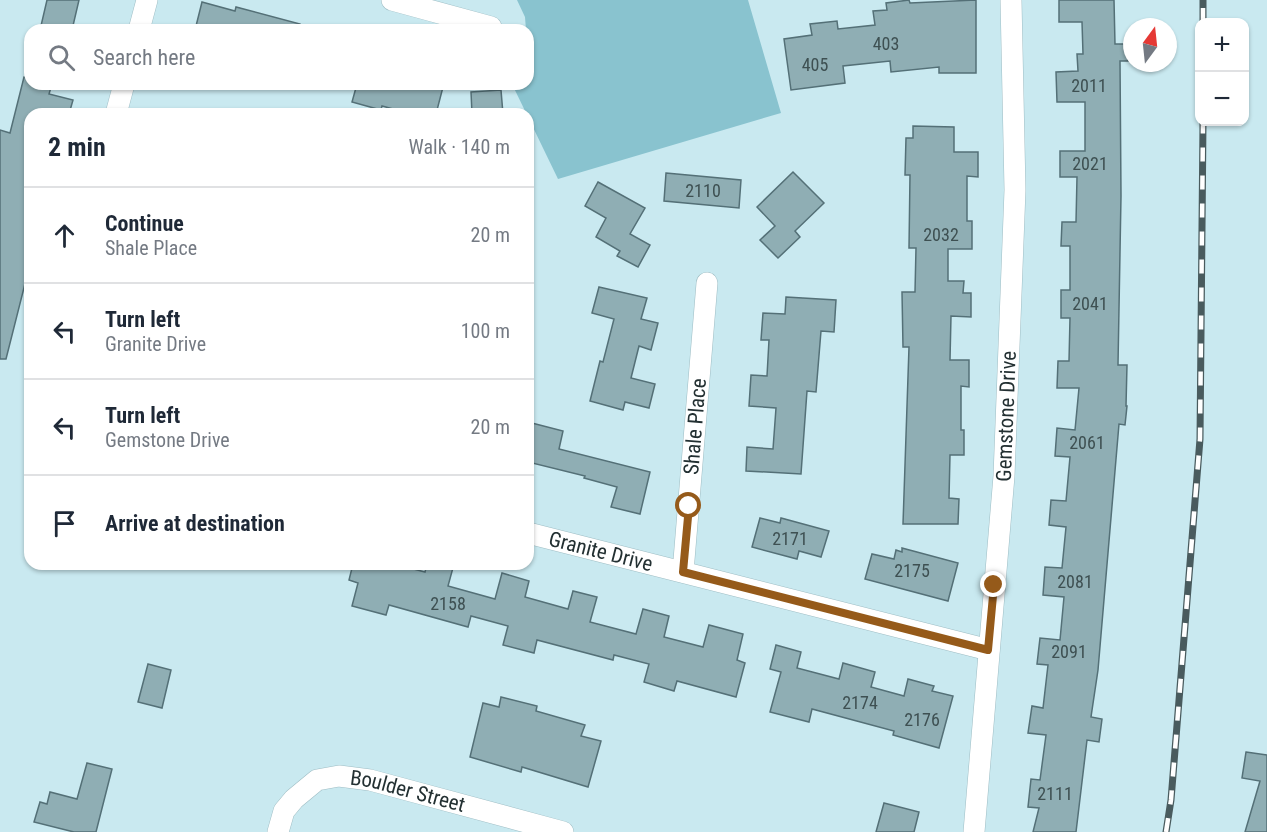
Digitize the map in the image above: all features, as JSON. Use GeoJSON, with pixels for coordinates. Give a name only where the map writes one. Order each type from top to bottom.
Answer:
{"type":"FeatureCollection","features":[{"type":"Feature","properties":{"kind":"street"},"geometry":{"type":"LineString","coordinates":[[141,24],[147,0]]}},
{"type":"Feature","properties":{"kind":"street"},"geometry":{"type":"LineString","coordinates":[[392,0],[480,24]]}},
{"type":"Feature","properties":{"kind":"street","name":"Gemstone Drive"},"geometry":{"type":"LineString","coordinates":[[974,832],[1004,476],[1014,202],[1011,0]]}},
{"type":"Feature","properties":{"kind":"street"},"geometry":{"type":"LineString","coordinates":[[118,108],[122,90]]}},
{"type":"Feature","properties":{"kind":"street","name":"Shale Place"},"geometry":{"type":"LineString","coordinates":[[683,572],[707,283]]}},
{"type":"Feature","properties":{"kind":"street","name":"Granite Drive"},"geometry":{"type":"LineString","coordinates":[[534,535],[988,650]]}},
{"type":"Feature","properties":{"kind":"street","name":"Boulder Street"},"geometry":{"type":"LineString","coordinates":[[278,832],[284,811],[294,799],[317,780],[339,776],[370,780],[563,832]]}},
{"type":"Feature","properties":{"kind":"shaded area"},"geometry":{"type":"Polygon","coordinates":[[[517,0],[748,0],[781,113],[558,179],[534,129],[534,108],[524,108],[515,90],[534,90],[534,24],[526,24],[525,17],[517,0]]]}},
{"type":"Feature","properties":{"kind":"building"},"geometry":{"type":"Polygon","coordinates":[[[47,0],[79,0],[73,24],[41,24],[47,0]]]}},
{"type":"Feature","properties":{"kind":"building"},"geometry":{"type":"Polygon","coordinates":[[[909,0],[910,3],[976,0],[976,73],[939,73],[939,67],[891,72],[890,61],[843,66],[845,83],[791,90],[784,39],[812,35],[810,24],[837,21],[838,29],[875,25],[873,11],[887,10],[886,3],[909,0]]]}},
{"type":"Feature","properties":{"kind":"building"},"geometry":{"type":"Polygon","coordinates":[[[1059,0],[1114,0],[1115,44],[1123,44],[1123,61],[1120,61],[1121,196],[1118,365],[1127,365],[1127,406],[1125,425],[1119,424],[1098,670],[1091,717],[1102,719],[1099,742],[1087,740],[1076,832],[1033,832],[1039,808],[1028,807],[1031,779],[1040,780],[1046,735],[1028,733],[1032,706],[1043,708],[1048,665],[1037,664],[1040,638],[1060,640],[1064,597],[1043,595],[1045,567],[1062,568],[1066,527],[1049,525],[1051,500],[1066,501],[1070,457],[1055,456],[1057,428],[1075,430],[1079,388],[1057,388],[1058,361],[1069,361],[1070,318],[1061,318],[1061,290],[1070,290],[1070,246],[1061,246],[1062,222],[1076,222],[1077,177],[1060,177],[1060,151],[1085,151],[1085,102],[1057,102],[1056,72],[1078,71],[1077,54],[1083,54],[1082,22],[1059,22],[1059,0]]]}},
{"type":"Feature","properties":{"kind":"building"},"geometry":{"type":"Polygon","coordinates":[[[202,2],[235,11],[236,7],[300,24],[196,24],[202,2]]]}},
{"type":"Feature","properties":{"kind":"building"},"geometry":{"type":"Polygon","coordinates":[[[24,77],[24,90],[50,90],[49,94],[73,100],[71,108],[24,108],[24,288],[6,359],[0,359],[0,130],[10,133],[24,77]]]}},
{"type":"Feature","properties":{"kind":"building"},"geometry":{"type":"Polygon","coordinates":[[[355,90],[442,90],[438,108],[382,106],[382,108],[374,108],[352,102],[355,90]]]}},
{"type":"Feature","properties":{"kind":"building"},"geometry":{"type":"Polygon","coordinates":[[[501,90],[502,108],[472,108],[471,92],[501,90]]]}},
{"type":"Feature","properties":{"kind":"building"},"geometry":{"type":"Polygon","coordinates":[[[913,126],[954,127],[954,152],[978,152],[978,177],[967,176],[967,221],[972,221],[972,249],[948,249],[948,281],[964,281],[963,293],[971,293],[971,317],[951,316],[950,360],[969,360],[969,387],[961,386],[961,430],[964,430],[964,455],[950,455],[949,498],[959,499],[958,524],[903,524],[909,347],[903,347],[902,292],[915,292],[916,248],[909,248],[910,175],[905,175],[906,138],[913,138],[913,126]]]}},
{"type":"Feature","properties":{"kind":"building"},"geometry":{"type":"Polygon","coordinates":[[[793,172],[824,203],[795,231],[800,237],[778,258],[760,240],[775,226],[757,207],[793,172]]]}},
{"type":"Feature","properties":{"kind":"building"},"geometry":{"type":"Polygon","coordinates":[[[666,173],[741,180],[739,208],[664,201],[666,173]]]}},
{"type":"Feature","properties":{"kind":"building"},"geometry":{"type":"Polygon","coordinates":[[[598,182],[645,208],[630,234],[650,245],[638,267],[617,256],[620,251],[596,237],[606,218],[585,206],[598,182]]]}},
{"type":"Feature","properties":{"kind":"building"},"geometry":{"type":"Polygon","coordinates":[[[599,287],[647,298],[641,319],[658,323],[651,350],[639,346],[631,378],[655,384],[649,408],[625,402],[623,410],[590,401],[614,319],[592,313],[599,287]]]}},
{"type":"Feature","properties":{"kind":"building"},"geometry":{"type":"Polygon","coordinates":[[[786,297],[836,300],[834,332],[821,331],[816,392],[807,391],[801,474],[746,471],[747,447],[773,449],[776,408],[749,406],[751,375],[767,376],[769,340],[761,340],[763,313],[785,314],[786,297]]]}},
{"type":"Feature","properties":{"kind":"building"},"geometry":{"type":"Polygon","coordinates":[[[534,424],[563,431],[559,449],[650,472],[640,514],[611,507],[617,487],[584,478],[585,476],[534,463],[534,424]]]}},
{"type":"Feature","properties":{"kind":"building"},"geometry":{"type":"Polygon","coordinates":[[[760,518],[780,523],[781,518],[829,531],[821,557],[799,551],[797,559],[752,547],[760,518]]]}},
{"type":"Feature","properties":{"kind":"building"},"geometry":{"type":"Polygon","coordinates":[[[902,548],[958,563],[948,601],[865,579],[872,554],[894,559],[896,550],[902,552],[902,548]]]}},
{"type":"Feature","properties":{"kind":"building"},"geometry":{"type":"Polygon","coordinates":[[[352,570],[425,572],[426,570],[452,570],[448,586],[495,599],[502,573],[529,581],[525,597],[568,609],[573,591],[597,597],[590,622],[636,634],[643,609],[669,616],[664,637],[703,647],[709,625],[743,634],[737,660],[745,663],[736,697],[677,681],[674,691],[644,682],[649,664],[614,655],[613,660],[537,640],[534,653],[503,645],[508,626],[471,616],[468,627],[389,605],[386,615],[352,606],[358,583],[349,580],[352,570]]]}},
{"type":"Feature","properties":{"kind":"building"},"geometry":{"type":"Polygon","coordinates":[[[776,645],[801,652],[797,668],[839,679],[843,663],[875,672],[871,687],[904,696],[908,679],[934,686],[932,691],[953,696],[939,748],[893,735],[894,731],[812,709],[809,722],[770,712],[781,672],[770,669],[776,645]]]}},
{"type":"Feature","properties":{"kind":"building"},"geometry":{"type":"Polygon","coordinates":[[[148,664],[171,670],[162,708],[138,702],[148,664]]]}},
{"type":"Feature","properties":{"kind":"building"},"geometry":{"type":"Polygon","coordinates":[[[501,697],[537,706],[536,711],[585,725],[581,736],[601,741],[588,787],[522,767],[521,772],[470,757],[483,703],[499,707],[501,697]]]}},
{"type":"Feature","properties":{"kind":"building"},"geometry":{"type":"Polygon","coordinates":[[[1246,752],[1267,755],[1267,832],[1245,832],[1260,781],[1242,778],[1246,752]]]}},
{"type":"Feature","properties":{"kind":"building"},"geometry":{"type":"Polygon","coordinates":[[[87,763],[112,769],[96,832],[74,832],[34,822],[40,802],[47,804],[50,792],[77,799],[87,763]]]}},
{"type":"Feature","properties":{"kind":"building"},"geometry":{"type":"Polygon","coordinates":[[[884,803],[919,812],[914,832],[876,832],[884,803]]]}},
{"type":"Feature","properties":{"kind":"railway"},"geometry":{"type":"LineString","coordinates":[[1203,0],[1203,18]]}},
{"type":"Feature","properties":{"kind":"railway"},"geometry":{"type":"LineString","coordinates":[[1166,832],[1171,800],[1200,439],[1203,126]]}},
{"type":"Feature","properties":{"kind":"route"},"geometry":{"type":"LineString","coordinates":[[689,506],[683,572],[988,650],[994,585]]}}]}
